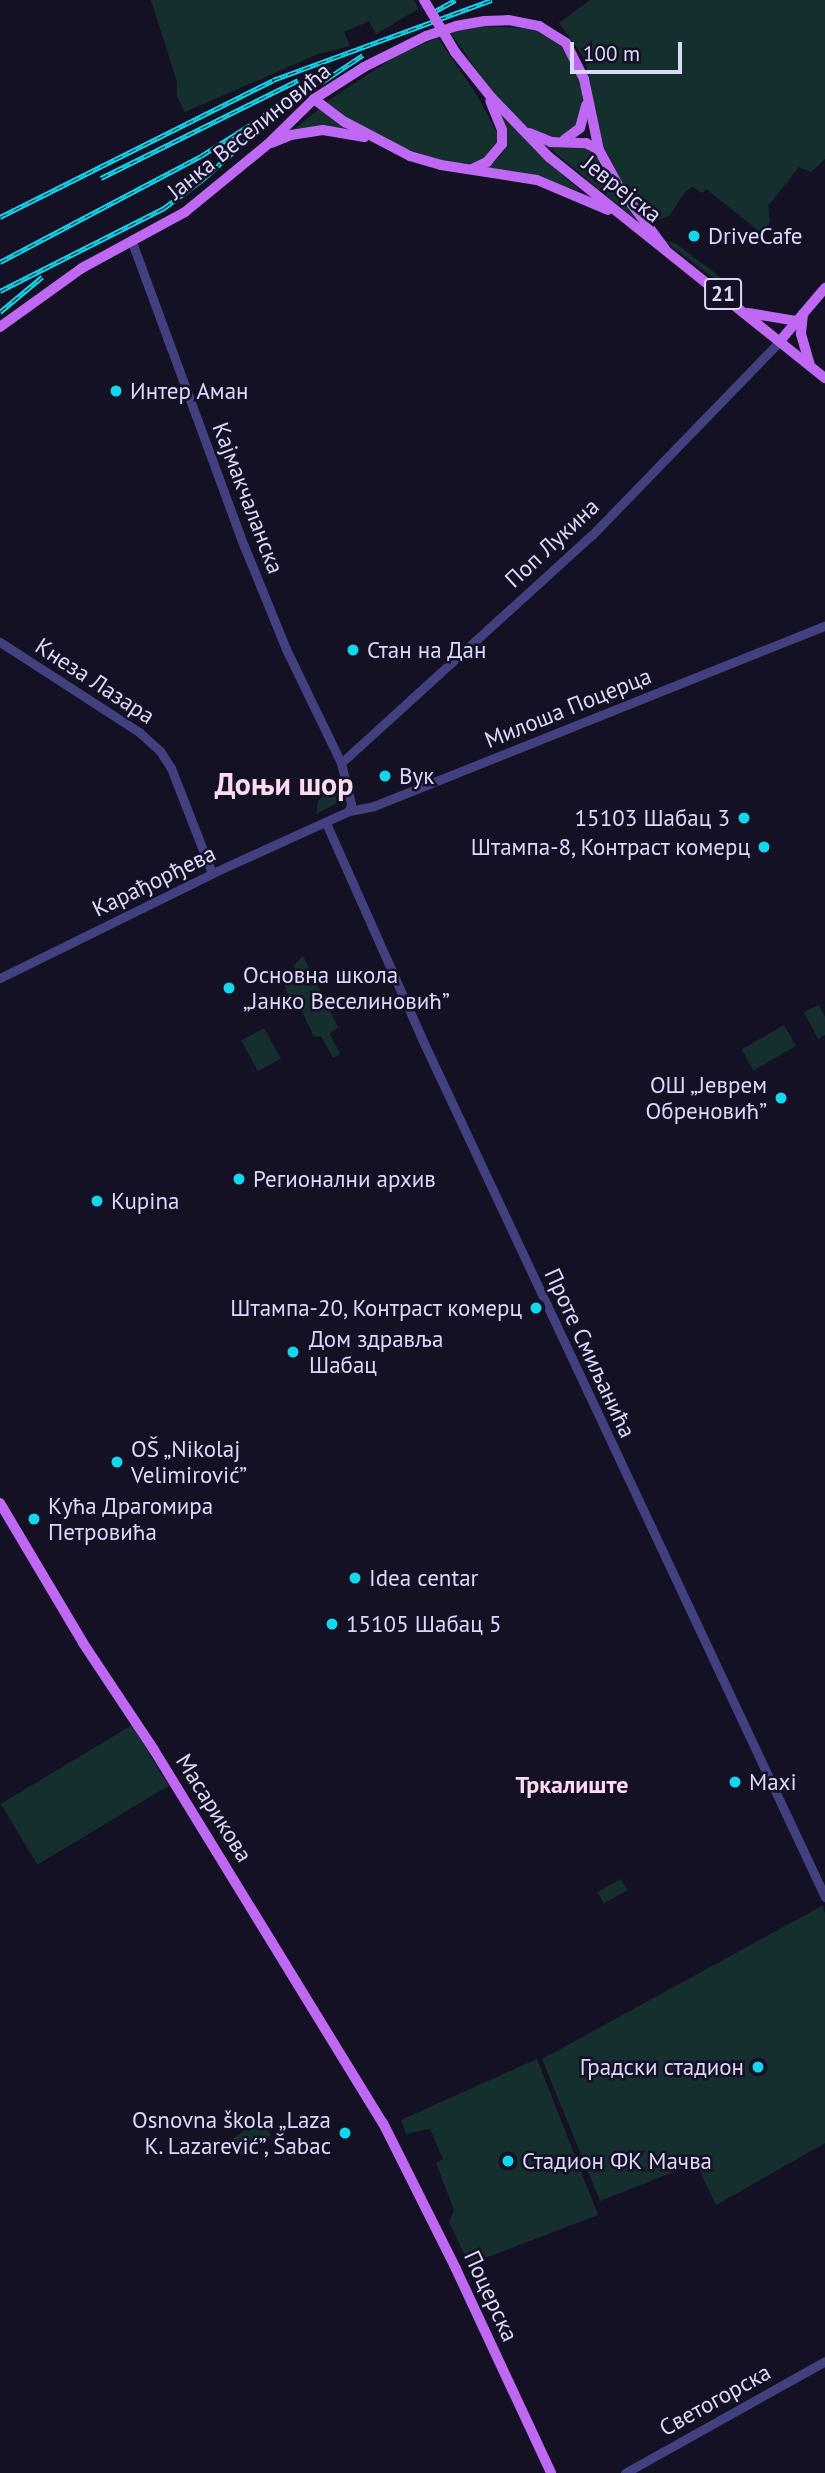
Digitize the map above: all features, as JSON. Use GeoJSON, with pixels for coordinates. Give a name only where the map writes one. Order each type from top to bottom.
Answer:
{"type":"FeatureCollection","features":[{"type":"Feature","properties":{"kind":"main road","name":"Јеврејска"},"geometry":{"type":"LineString","coordinates":[[424,0],[455,52],[519,128],[613,210],[825,378]]}},
{"type":"Feature","properties":{"kind":"main road","name":"Јанка Веселиновића"},"geometry":{"type":"LineString","coordinates":[[0,327],[82,268],[185,212],[268,144],[314,99],[364,68],[426,36],[456,26],[509,20],[539,26],[566,43],[576,58],[599,150],[619,187],[665,249]]}},
{"type":"Feature","properties":{"kind":"main road"},"geometry":{"type":"LineString","coordinates":[[469,170],[487,162],[502,144],[502,130],[484,89]]}},
{"type":"Feature","properties":{"kind":"main road"},"geometry":{"type":"LineString","coordinates":[[562,141],[580,128],[587,96]]}},
{"type":"Feature","properties":{"kind":"main road"},"geometry":{"type":"LineString","coordinates":[[314,99],[376,140],[410,156],[469,170],[537,180],[600,208],[613,210]]}},
{"type":"Feature","properties":{"kind":"main road"},"geometry":{"type":"LineString","coordinates":[[519,128],[551,142],[586,143],[599,150]]}},
{"type":"Feature","properties":{"kind":"main road"},"geometry":{"type":"LineString","coordinates":[[268,144],[291,135],[323,130],[376,140]]}},
{"type":"Feature","properties":{"kind":"main road"},"geometry":{"type":"LineString","coordinates":[[780,341],[825,288]]}},
{"type":"Feature","properties":{"kind":"main road"},"geometry":{"type":"LineString","coordinates":[[745,312],[800,317]]}},
{"type":"Feature","properties":{"kind":"main road"},"geometry":{"type":"LineString","coordinates":[[800,317],[801,334],[810,366]]}},
{"type":"Feature","properties":{"kind":"main road","name":"Масарикова"},"geometry":{"type":"LineString","coordinates":[[0,1503],[83,1643],[153,1750],[391,2138]]}},
{"type":"Feature","properties":{"kind":"main road","name":"Поцерска"},"geometry":{"type":"LineString","coordinates":[[391,2138],[551,2473]]}},
{"type":"Feature","properties":{"kind":"street","name":"Кајмакчаланска"},"geometry":{"type":"LineString","coordinates":[[132,242],[248,555],[286,649],[341,763],[351,804],[349,811]]}},
{"type":"Feature","properties":{"kind":"street","name":"Поп Лукина"},"geometry":{"type":"LineString","coordinates":[[341,763],[592,535],[780,341]]}},
{"type":"Feature","properties":{"kind":"street","name":"Милоша Поцерца"},"geometry":{"type":"LineString","coordinates":[[326,823],[349,811],[374,806],[825,626]]}},
{"type":"Feature","properties":{"kind":"street","name":"Кнеза Лазара"},"geometry":{"type":"LineString","coordinates":[[0,642],[139,732],[160,751],[172,768],[212,873]]}},
{"type":"Feature","properties":{"kind":"street","name":"Карађорђева"},"geometry":{"type":"LineString","coordinates":[[0,978],[212,873],[326,823]]}},
{"type":"Feature","properties":{"kind":"street","name":"Проте Смиљанића"},"geometry":{"type":"LineString","coordinates":[[326,823],[422,1039],[825,1897]]}},
{"type":"Feature","properties":{"kind":"street","name":"Светогорска"},"geometry":{"type":"LineString","coordinates":[[625,2473],[825,2361]]}},
{"type":"Feature","properties":{"kind":"green space"},"geometry":{"type":"Polygon","coordinates":[[[151,0],[414,0],[418,9],[376,34],[369,21],[344,32],[350,46],[318,54],[185,112],[177,97],[177,82],[151,0]]]}},
{"type":"Feature","properties":{"kind":"green space"},"geometry":{"type":"Polygon","coordinates":[[[590,0],[825,0],[825,159],[811,172],[799,167],[768,206],[770,221],[764,235],[706,189],[703,193],[692,187],[685,192],[670,215],[659,220],[646,215],[623,187],[600,138],[585,59],[559,23],[590,0]]]}},
{"type":"Feature","properties":{"kind":"green space"},"geometry":{"type":"Polygon","coordinates":[[[485,26],[536,29],[563,47],[575,66],[583,92],[579,122],[554,138],[534,132],[514,117],[450,32],[485,26]]]}},
{"type":"Feature","properties":{"kind":"green space"},"geometry":{"type":"Polygon","coordinates":[[[438,38],[478,97],[498,135],[498,143],[489,156],[473,164],[447,162],[401,147],[349,119],[326,102],[399,54],[438,38]]]}},
{"type":"Feature","properties":{"kind":"green space"},"geometry":{"type":"Polygon","coordinates":[[[319,109],[347,126],[346,129],[293,130],[319,109]]]}},
{"type":"Feature","properties":{"kind":"green space"},"geometry":{"type":"Polygon","coordinates":[[[502,115],[539,154],[582,192],[532,175],[487,168],[502,155],[506,146],[502,115]]]}},
{"type":"Feature","properties":{"kind":"green space"},"geometry":{"type":"Polygon","coordinates":[[[573,144],[594,150],[646,228],[547,146],[573,144]]]}},
{"type":"Feature","properties":{"kind":"green space"},"geometry":{"type":"Polygon","coordinates":[[[663,240],[675,243],[719,276],[723,285],[663,240]]]}},
{"type":"Feature","properties":{"kind":"green space"},"geometry":{"type":"Polygon","coordinates":[[[334,783],[339,802],[316,814],[318,801],[334,783]]]}},
{"type":"Feature","properties":{"kind":"green space"},"geometry":{"type":"Polygon","coordinates":[[[303,956],[338,1027],[330,1034],[340,1054],[333,1058],[321,1036],[314,1037],[300,1007],[287,993],[284,982],[296,974],[294,965],[303,956]]]}},
{"type":"Feature","properties":{"kind":"green space"},"geometry":{"type":"Polygon","coordinates":[[[819,1005],[825,1017],[825,1035],[818,1039],[804,1012],[819,1005]]]}},
{"type":"Feature","properties":{"kind":"green space"},"geometry":{"type":"Polygon","coordinates":[[[784,1025],[796,1046],[754,1070],[742,1050],[784,1025]]]}},
{"type":"Feature","properties":{"kind":"green space"},"geometry":{"type":"Polygon","coordinates":[[[264,1028],[281,1059],[258,1071],[241,1041],[264,1028]]]}},
{"type":"Feature","properties":{"kind":"green space"},"geometry":{"type":"Polygon","coordinates":[[[132,1725],[169,1786],[37,1865],[1,1804],[132,1725]]]}},
{"type":"Feature","properties":{"kind":"green space"},"geometry":{"type":"Polygon","coordinates":[[[621,1879],[627,1890],[604,1903],[597,1892],[621,1879]]]}},
{"type":"Feature","properties":{"kind":"green space"},"geometry":{"type":"Polygon","coordinates":[[[822,1906],[825,1913],[825,2143],[716,2205],[696,2163],[600,2201],[542,2059],[822,1906]]]}},
{"type":"Feature","properties":{"kind":"green space","name":"Стадион ФК Мачва"},"geometry":{"type":"Polygon","coordinates":[[[537,2059],[598,2215],[469,2264],[449,2222],[454,2210],[436,2163],[443,2159],[430,2129],[406,2134],[401,2120],[537,2059]]]}},
{"type":"Feature","properties":{"kind":"green space"},"geometry":{"type":"Polygon","coordinates":[[[259,2119],[271,2135],[242,2157],[230,2141],[259,2119]]]}},
{"type":"Feature","properties":{"kind":"railway"},"geometry":{"type":"LineString","coordinates":[[430,14],[455,0]]}},
{"type":"Feature","properties":{"kind":"railway"},"geometry":{"type":"LineString","coordinates":[[0,217],[273,80],[492,0]]}},
{"type":"Feature","properties":{"kind":"railway"},"geometry":{"type":"LineString","coordinates":[[322,82],[363,55]]}},
{"type":"Feature","properties":{"kind":"railway"},"geometry":{"type":"LineString","coordinates":[[0,262],[201,156],[258,120],[328,67]]}},
{"type":"Feature","properties":{"kind":"railway"},"geometry":{"type":"LineString","coordinates":[[101,178],[298,80]]}},
{"type":"Feature","properties":{"kind":"railway"},"geometry":{"type":"LineString","coordinates":[[0,291],[164,208],[202,180],[263,125]]}},
{"type":"Feature","properties":{"kind":"railway"},"geometry":{"type":"LineString","coordinates":[[0,312],[42,277]]}},
{"type":"Feature","properties":{"kind":"place","name":"DriveCafe"},"geometry":{"type":"Point","coordinates":[694,236]}},
{"type":"Feature","properties":{"kind":"place","name":"Интер Аман"},"geometry":{"type":"Point","coordinates":[116,391]}},
{"type":"Feature","properties":{"kind":"place","name":"Стан на Дан"},"geometry":{"type":"Point","coordinates":[353,650]}},
{"type":"Feature","properties":{"kind":"place","name":"Вук"},"geometry":{"type":"Point","coordinates":[385,776]}},
{"type":"Feature","properties":{"kind":"place","name":"15103 Шабац 3"},"geometry":{"type":"Point","coordinates":[744,818]}},
{"type":"Feature","properties":{"kind":"place","name":"Штампа-8, Контраст комерц"},"geometry":{"type":"Point","coordinates":[764,847]}},
{"type":"Feature","properties":{"kind":"place","name":"Основна школа „Јанко Веселиновић”"},"geometry":{"type":"Point","coordinates":[229,988]}},
{"type":"Feature","properties":{"kind":"place","name":"ОШ „Јеврем Обреновић”"},"geometry":{"type":"Point","coordinates":[781,1098]}},
{"type":"Feature","properties":{"kind":"place","name":"Регионални архив"},"geometry":{"type":"Point","coordinates":[239,1179]}},
{"type":"Feature","properties":{"kind":"place","name":"Kupina"},"geometry":{"type":"Point","coordinates":[97,1201]}},
{"type":"Feature","properties":{"kind":"place","name":"Штампа-20, Контраст комерц"},"geometry":{"type":"Point","coordinates":[536,1308]}},
{"type":"Feature","properties":{"kind":"place","name":"Дом здравља Шабац"},"geometry":{"type":"Point","coordinates":[293,1352]}},
{"type":"Feature","properties":{"kind":"place","name":"OŠ „Nikolaj Velimirović”"},"geometry":{"type":"Point","coordinates":[117,1462]}},
{"type":"Feature","properties":{"kind":"place","name":"Кућа Драгомира Петровића"},"geometry":{"type":"Point","coordinates":[34,1519]}},
{"type":"Feature","properties":{"kind":"place","name":"Idea centar"},"geometry":{"type":"Point","coordinates":[355,1578]}},
{"type":"Feature","properties":{"kind":"place","name":"15105 Шабац 5"},"geometry":{"type":"Point","coordinates":[332,1624]}},
{"type":"Feature","properties":{"kind":"place","name":"Maxi"},"geometry":{"type":"Point","coordinates":[735,1782]}},
{"type":"Feature","properties":{"kind":"place","name":"Градски стадион"},"geometry":{"type":"Point","coordinates":[758,2067]}},
{"type":"Feature","properties":{"kind":"place","name":"Osnovna škola „Laza K. Lazarević”, Šabac"},"geometry":{"type":"Point","coordinates":[345,2133]}},
{"type":"Feature","properties":{"kind":"place","name":"Стадион ФК Мачва"},"geometry":{"type":"Point","coordinates":[508,2161]}},
{"type":"Feature","properties":{"kind":"district","name":"Доњи шор"},"geometry":{"type":"Point","coordinates":[284,784]}},
{"type":"Feature","properties":{"kind":"district","name":"Тркалиште"},"geometry":{"type":"Point","coordinates":[572,1785]}}]}
